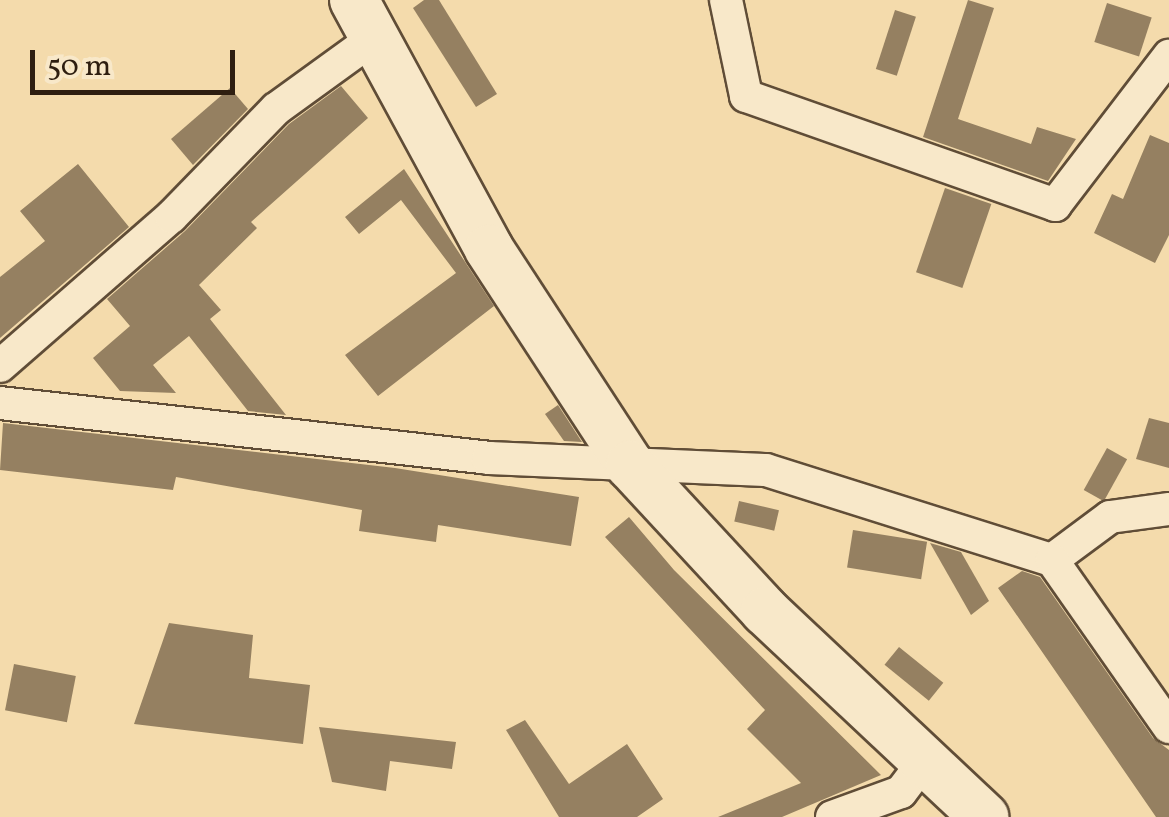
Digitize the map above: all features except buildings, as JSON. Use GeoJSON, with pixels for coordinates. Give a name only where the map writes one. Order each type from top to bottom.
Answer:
{"type":"FeatureCollection","features":[{"type":"Feature","properties":{"kind":"main road"},"geometry":{"type":"LineString","coordinates":[[364,19],[490,249],[630,464],[765,610],[984,817]]}},
{"type":"Feature","properties":{"kind":"street"},"geometry":{"type":"LineString","coordinates":[[726,0],[746,96],[1055,205],[1169,56]]}},
{"type":"Feature","properties":{"kind":"street"},"geometry":{"type":"LineString","coordinates":[[0,366],[172,216],[364,19]]}},
{"type":"Feature","properties":{"kind":"street"},"geometry":{"type":"LineString","coordinates":[[0,402],[488,458],[766,470],[1052,560],[1169,727]]}},
{"type":"Feature","properties":{"kind":"street"},"geometry":{"type":"LineString","coordinates":[[1052,560],[1110,517],[1169,509]]}},
{"type":"Feature","properties":{"kind":"street"},"geometry":{"type":"LineString","coordinates":[[832,817],[901,792],[924,762]]}}]}
